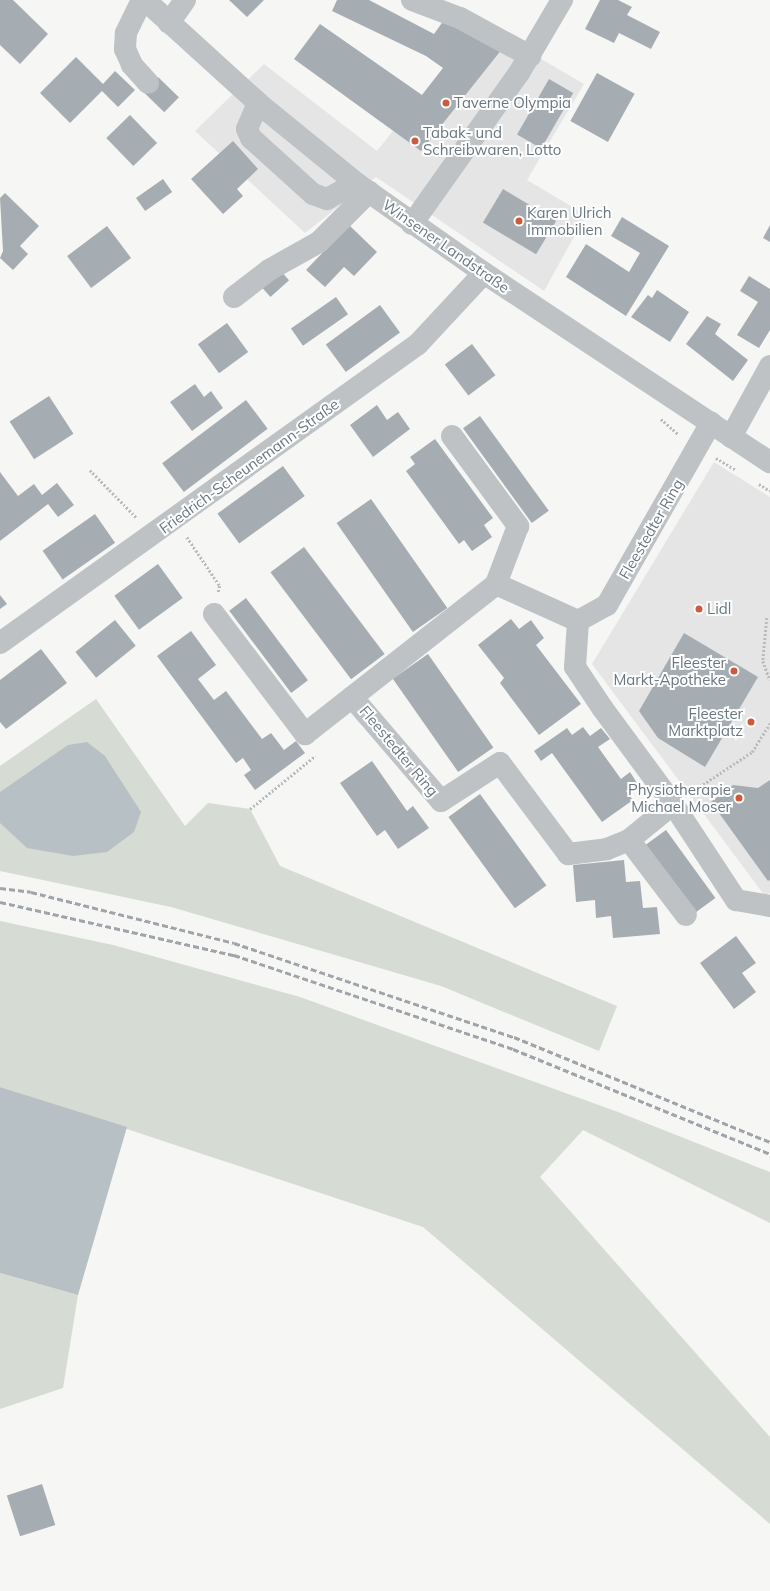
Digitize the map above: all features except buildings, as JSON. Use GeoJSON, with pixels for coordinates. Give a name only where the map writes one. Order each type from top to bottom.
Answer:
{"type":"FeatureCollection","features":[{"type":"Feature","properties":{"kind":"street"},"geometry":{"type":"LineString","coordinates":[[142,0],[126,32],[125,49],[132,65],[148,83]]}},
{"type":"Feature","properties":{"kind":"street","name":"Winsener Landstraße"},"geometry":{"type":"LineString","coordinates":[[145,0],[258,103],[362,188],[484,273],[770,462]]}},
{"type":"Feature","properties":{"kind":"street"},"geometry":{"type":"LineString","coordinates":[[169,23],[185,0]]}},
{"type":"Feature","properties":{"kind":"street"},"geometry":{"type":"LineString","coordinates":[[412,0],[460,18],[530,56]]}},
{"type":"Feature","properties":{"kind":"street"},"geometry":{"type":"LineString","coordinates":[[412,224],[530,56],[562,0]]}},
{"type":"Feature","properties":{"kind":"street"},"geometry":{"type":"LineString","coordinates":[[258,103],[247,129],[251,138],[313,194],[327,199],[362,188]]}},
{"type":"Feature","properties":{"kind":"street"},"geometry":{"type":"LineString","coordinates":[[234,297],[269,270],[319,242],[362,188]]}},
{"type":"Feature","properties":{"kind":"street","name":"Friedrich-Scheunemann-Straße"},"geometry":{"type":"LineString","coordinates":[[0,643],[418,344],[484,273]]}},
{"type":"Feature","properties":{"kind":"street"},"geometry":{"type":"LineString","coordinates":[[731,436],[770,366]]}},
{"type":"Feature","properties":{"kind":"street","name":"Fleestedter Ring"},"geometry":{"type":"LineString","coordinates":[[578,621],[607,605],[711,423]]}},
{"type":"Feature","properties":{"kind":"street"},"geometry":{"type":"LineString","coordinates":[[452,436],[518,526],[496,584],[578,621],[575,667],[673,804],[736,900],[769,905]]}},
{"type":"Feature","properties":{"kind":"street","name":"Fleestedter Ring"},"geometry":{"type":"LineString","coordinates":[[305,734],[496,584]]}},
{"type":"Feature","properties":{"kind":"street"},"geometry":{"type":"LineString","coordinates":[[214,614],[305,734]]}},
{"type":"Feature","properties":{"kind":"street","name":"Fleestedter Ring"},"geometry":{"type":"LineString","coordinates":[[352,697],[441,801],[500,763],[568,854],[607,849],[629,840],[673,804]]}},
{"type":"Feature","properties":{"kind":"street"},"geometry":{"type":"LineString","coordinates":[[629,840],[686,915]]}},
{"type":"Feature","properties":{"kind":"path"},"geometry":{"type":"LineString","coordinates":[[90,470],[114,498],[155,533]]}},
{"type":"Feature","properties":{"kind":"path"},"geometry":{"type":"LineString","coordinates":[[175,519],[220,586],[214,614]]}},
{"type":"Feature","properties":{"kind":"path"},"geometry":{"type":"LineString","coordinates":[[767,618],[763,661],[770,680]]}},
{"type":"Feature","properties":{"kind":"path"},"geometry":{"type":"LineString","coordinates":[[673,804],[752,752],[770,723]]}},
{"type":"Feature","properties":{"kind":"path"},"geometry":{"type":"LineString","coordinates":[[250,808],[319,752],[305,734]]}},
{"type":"Feature","properties":{"kind":"shaded area"},"geometry":{"type":"Polygon","coordinates":[[[479,23],[584,84],[527,180],[586,215],[544,291],[376,177],[305,233],[195,131],[264,64],[377,151],[479,23]]]}},
{"type":"Feature","properties":{"kind":"shaded area"},"geometry":{"type":"Polygon","coordinates":[[[714,462],[770,497],[770,893],[765,896],[592,664],[714,462]]]}},
{"type":"Feature","properties":{"kind":"shaded area"},"geometry":{"type":"Polygon","coordinates":[[[96,699],[185,826],[208,803],[250,809],[280,866],[617,1006],[599,1051],[441,986],[171,907],[0,871],[0,766],[96,699]]]}},
{"type":"Feature","properties":{"kind":"shaded area"},"geometry":{"type":"Polygon","coordinates":[[[87,742],[105,756],[141,812],[134,832],[107,852],[73,856],[27,848],[0,823],[0,792],[68,745],[87,742]]]}},
{"type":"Feature","properties":{"kind":"shaded area"},"geometry":{"type":"Polygon","coordinates":[[[0,921],[113,945],[300,997],[618,1112],[770,1172],[770,1223],[583,1130],[540,1177],[770,1437],[770,1524],[423,1227],[0,1087],[0,921]]]}},
{"type":"Feature","properties":{"kind":"shaded area"},"geometry":{"type":"Polygon","coordinates":[[[0,1087],[127,1127],[78,1295],[0,1273],[0,1087]]]}},
{"type":"Feature","properties":{"kind":"shaded area"},"geometry":{"type":"Polygon","coordinates":[[[0,1273],[78,1295],[63,1388],[0,1409],[0,1273]]]}},
{"type":"Feature","properties":{"kind":"railway"},"geometry":{"type":"LineString","coordinates":[[0,888],[31,892],[234,943],[514,1037],[770,1142]]}},
{"type":"Feature","properties":{"kind":"railway"},"geometry":{"type":"LineString","coordinates":[[0,902],[234,955],[513,1049],[770,1154]]}},
{"type":"Feature","properties":{"kind":"place","name":"Taverne Olympia"},"geometry":{"type":"Point","coordinates":[446,103]}},
{"type":"Feature","properties":{"kind":"place","name":"Tabak- und Schreibwaren, Lotto"},"geometry":{"type":"Point","coordinates":[415,141]}},
{"type":"Feature","properties":{"kind":"place","name":"Karen Ulrich Immobilien"},"geometry":{"type":"Point","coordinates":[519,221]}},
{"type":"Feature","properties":{"kind":"place","name":"Lidl"},"geometry":{"type":"Point","coordinates":[699,609]}},
{"type":"Feature","properties":{"kind":"place","name":"Fleester Markt-Apotheke"},"geometry":{"type":"Point","coordinates":[734,671]}},
{"type":"Feature","properties":{"kind":"place","name":"Fleester Marktplatz"},"geometry":{"type":"Point","coordinates":[751,722]}},
{"type":"Feature","properties":{"kind":"place","name":"Physiotherapie Michael Moser"},"geometry":{"type":"Point","coordinates":[739,798]}}]}
